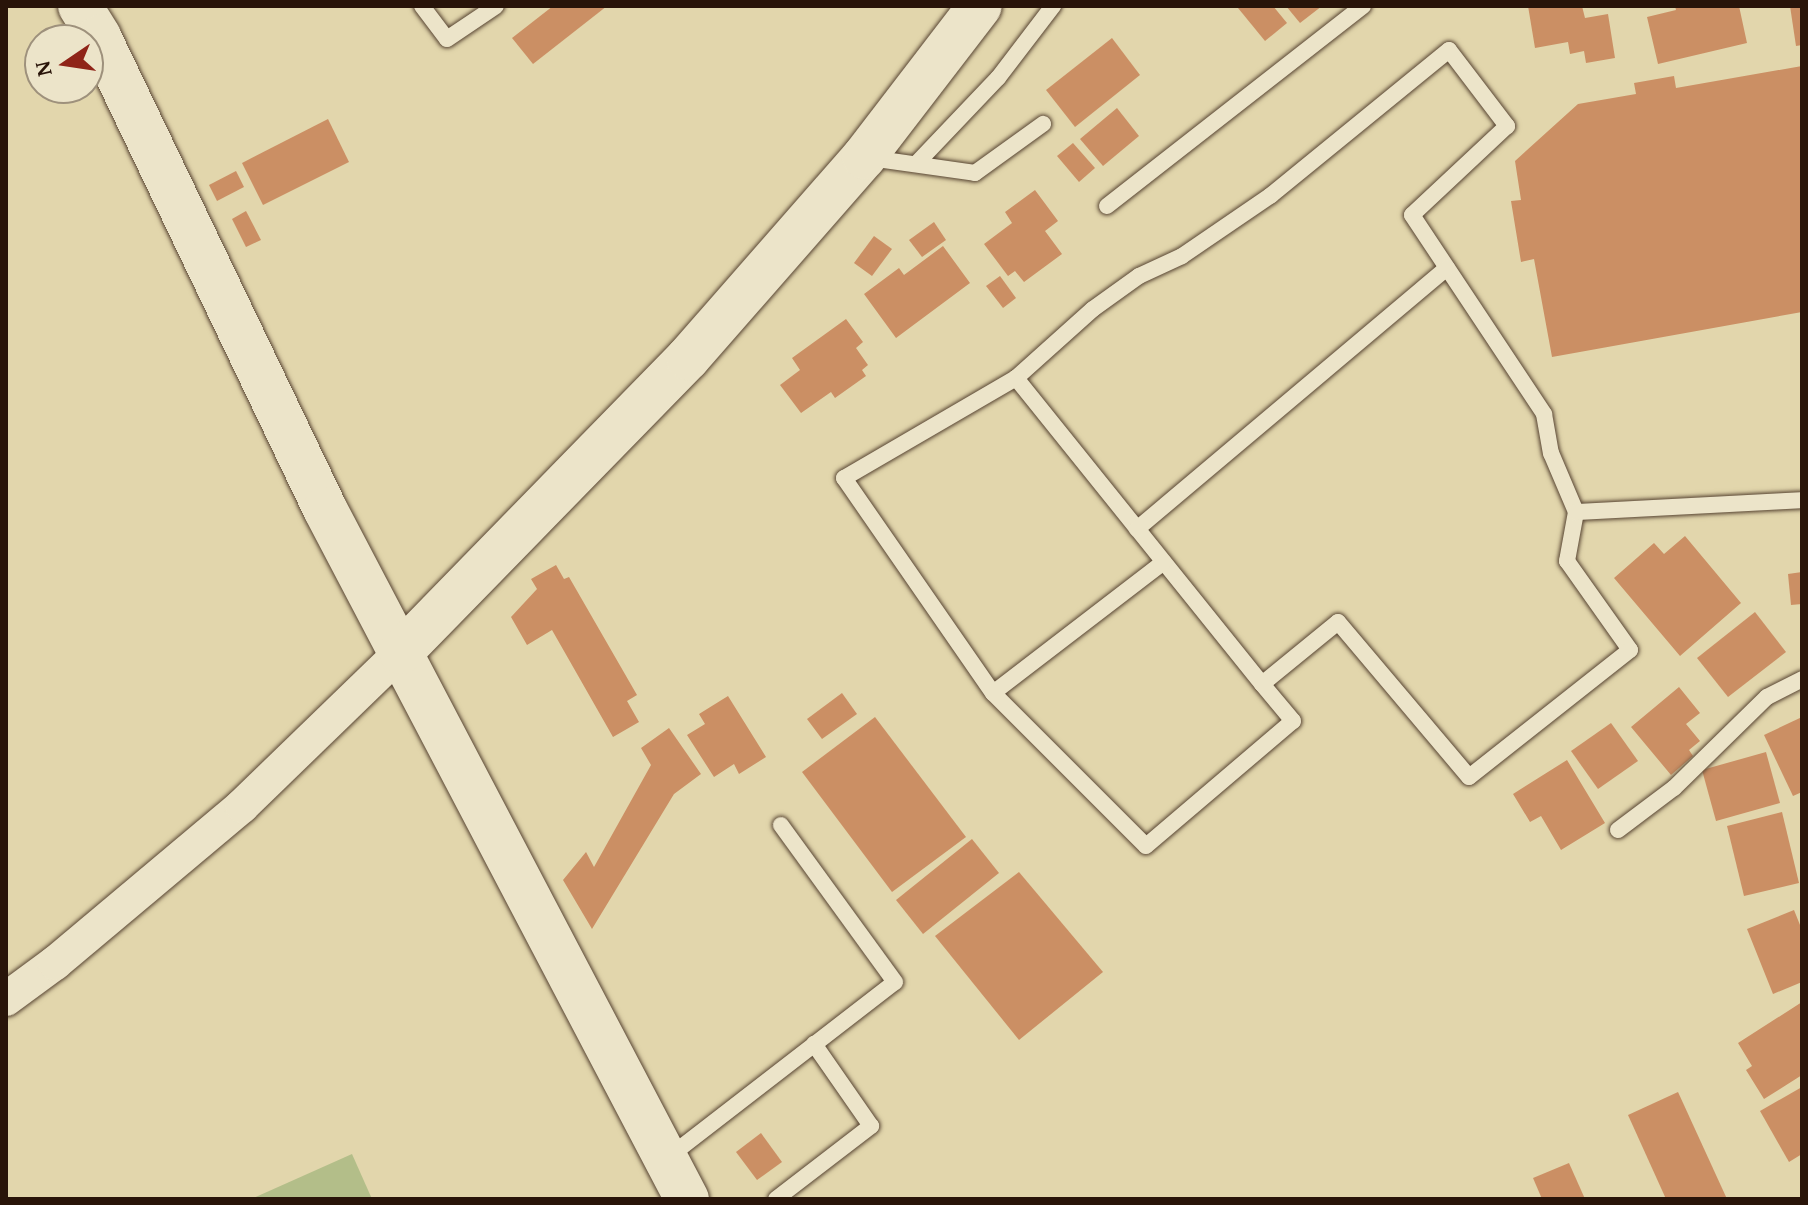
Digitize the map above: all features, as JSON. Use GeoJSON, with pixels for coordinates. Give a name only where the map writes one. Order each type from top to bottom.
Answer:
{"type":"FeatureCollection","features":[{"type":"Feature","properties":{"kind":"street"},"geometry":{"type":"LineString","coordinates":[[80,6],[99,37],[325,509],[687,1199]]}},
{"type":"Feature","properties":{"kind":"street"},"geometry":{"type":"LineString","coordinates":[[6,999],[55,963],[242,806],[401,652],[688,358],[864,157],[980,6]]}},
{"type":"Feature","properties":{"kind":"lane"},"geometry":{"type":"LineString","coordinates":[[422,6],[447,39],[496,6]]}},
{"type":"Feature","properties":{"kind":"lane"},"geometry":{"type":"LineString","coordinates":[[916,164],[998,78],[1053,6]]}},
{"type":"Feature","properties":{"kind":"lane"},"geometry":{"type":"LineString","coordinates":[[1107,206],[1363,6]]}},
{"type":"Feature","properties":{"kind":"lane"},"geometry":{"type":"LineString","coordinates":[[1016,378],[1262,684],[1293,721],[1146,846],[993,693],[844,478],[1016,378],[1093,309],[1139,276],[1182,256],[1270,196],[1449,50],[1507,126],[1412,215],[1544,414],[1551,453],[1576,512],[1567,561],[1630,650],[1469,777],[1338,622],[1262,684]]}},
{"type":"Feature","properties":{"kind":"lane"},"geometry":{"type":"LineString","coordinates":[[864,157],[975,173],[1043,124]]}},
{"type":"Feature","properties":{"kind":"lane"},"geometry":{"type":"LineString","coordinates":[[1137,529],[1447,268]]}},
{"type":"Feature","properties":{"kind":"lane"},"geometry":{"type":"LineString","coordinates":[[1576,512],[1802,500]]}},
{"type":"Feature","properties":{"kind":"lane"},"geometry":{"type":"LineString","coordinates":[[993,693],[1164,562]]}},
{"type":"Feature","properties":{"kind":"lane"},"geometry":{"type":"LineString","coordinates":[[1618,830],[1674,788],[1767,697],[1802,679]]}},
{"type":"Feature","properties":{"kind":"lane"},"geometry":{"type":"LineString","coordinates":[[665,1160],[895,982],[781,825]]}},
{"type":"Feature","properties":{"kind":"lane"},"geometry":{"type":"LineString","coordinates":[[776,1199],[871,1126],[814,1044]]}},
{"type":"Feature","properties":{"kind":"green space"},"geometry":{"type":"Polygon","coordinates":[[[352,1154],[372,1199],[251,1199],[352,1154]]]}},
{"type":"Feature","properties":{"kind":"building"},"geometry":{"type":"Polygon","coordinates":[[[553,6],[607,6],[533,64],[512,38],[553,6]]]}},
{"type":"Feature","properties":{"kind":"building"},"geometry":{"type":"Polygon","coordinates":[[[1273,6],[1287,23],[1265,41],[1238,8],[1273,6]]]}},
{"type":"Feature","properties":{"kind":"building"},"geometry":{"type":"Polygon","coordinates":[[[1286,6],[1322,6],[1300,23],[1286,6]]]}},
{"type":"Feature","properties":{"kind":"building"},"geometry":{"type":"Polygon","coordinates":[[[1528,6],[1582,6],[1585,18],[1608,14],[1615,58],[1586,63],[1584,51],[1570,54],[1568,42],[1535,48],[1528,6]]]}},
{"type":"Feature","properties":{"kind":"building"},"geometry":{"type":"Polygon","coordinates":[[[1675,6],[1739,6],[1747,43],[1658,64],[1647,17],[1676,10],[1675,6]]]}},
{"type":"Feature","properties":{"kind":"building"},"geometry":{"type":"Polygon","coordinates":[[[1790,6],[1802,6],[1802,45],[1796,46],[1790,6]]]}},
{"type":"Feature","properties":{"kind":"building"},"geometry":{"type":"Polygon","coordinates":[[[1112,38],[1140,75],[1075,127],[1046,90],[1112,38]]]}},
{"type":"Feature","properties":{"kind":"building"},"geometry":{"type":"Polygon","coordinates":[[[1802,66],[1802,312],[1552,357],[1534,259],[1521,262],[1511,201],[1521,200],[1515,161],[1578,104],[1636,94],[1634,83],[1674,76],[1676,88],[1802,66]]]}},
{"type":"Feature","properties":{"kind":"building"},"geometry":{"type":"Polygon","coordinates":[[[1117,108],[1139,136],[1103,166],[1080,139],[1117,108]]]}},
{"type":"Feature","properties":{"kind":"building"},"geometry":{"type":"Polygon","coordinates":[[[328,119],[349,162],[263,205],[242,163],[328,119]]]}},
{"type":"Feature","properties":{"kind":"building"},"geometry":{"type":"Polygon","coordinates":[[[1073,143],[1095,168],[1079,182],[1057,156],[1073,143]]]}},
{"type":"Feature","properties":{"kind":"building"},"geometry":{"type":"Polygon","coordinates":[[[236,171],[244,187],[217,201],[209,185],[236,171]]]}},
{"type":"Feature","properties":{"kind":"building"},"geometry":{"type":"Polygon","coordinates":[[[1035,190],[1058,221],[1045,231],[1062,254],[1024,282],[1015,271],[1008,276],[984,244],[1012,223],[1005,212],[1035,190]]]}},
{"type":"Feature","properties":{"kind":"building"},"geometry":{"type":"Polygon","coordinates":[[[246,211],[261,240],[246,247],[232,219],[246,211]]]}},
{"type":"Feature","properties":{"kind":"building"},"geometry":{"type":"Polygon","coordinates":[[[934,222],[946,240],[922,257],[909,240],[934,222]]]}},
{"type":"Feature","properties":{"kind":"building"},"geometry":{"type":"Polygon","coordinates":[[[874,236],[892,249],[872,276],[854,263],[874,236]]]}},
{"type":"Feature","properties":{"kind":"building"},"geometry":{"type":"Polygon","coordinates":[[[943,246],[970,283],[896,338],[864,294],[899,268],[904,275],[943,246]]]}},
{"type":"Feature","properties":{"kind":"building"},"geometry":{"type":"Polygon","coordinates":[[[1000,276],[1016,298],[1003,308],[986,286],[1000,276]]]}},
{"type":"Feature","properties":{"kind":"building"},"geometry":{"type":"Polygon","coordinates":[[[846,319],[863,342],[856,348],[868,365],[862,370],[866,376],[835,398],[831,392],[801,413],[780,385],[800,370],[792,358],[846,319]]]}},
{"type":"Feature","properties":{"kind":"building"},"geometry":{"type":"Polygon","coordinates":[[[1685,536],[1741,603],[1680,656],[1614,578],[1654,543],[1664,554],[1685,536]]]}},
{"type":"Feature","properties":{"kind":"building"},"geometry":{"type":"Polygon","coordinates":[[[556,565],[564,579],[569,577],[637,695],[627,701],[639,722],[613,737],[552,630],[527,645],[511,617],[537,589],[531,579],[556,565]]]}},
{"type":"Feature","properties":{"kind":"building"},"geometry":{"type":"Polygon","coordinates":[[[1802,572],[1802,604],[1791,605],[1788,574],[1802,572]]]}},
{"type":"Feature","properties":{"kind":"building"},"geometry":{"type":"Polygon","coordinates":[[[1755,612],[1786,652],[1728,697],[1697,658],[1755,612]]]}},
{"type":"Feature","properties":{"kind":"building"},"geometry":{"type":"Polygon","coordinates":[[[1679,687],[1700,713],[1686,724],[1700,741],[1689,750],[1693,756],[1671,775],[1631,727],[1679,687]]]}},
{"type":"Feature","properties":{"kind":"building"},"geometry":{"type":"Polygon","coordinates":[[[842,693],[857,714],[822,739],[807,719],[842,693]]]}},
{"type":"Feature","properties":{"kind":"building"},"geometry":{"type":"Polygon","coordinates":[[[728,696],[766,757],[739,774],[734,764],[714,777],[687,735],[705,724],[699,714],[728,696]]]}},
{"type":"Feature","properties":{"kind":"building"},"geometry":{"type":"Polygon","coordinates":[[[875,717],[966,837],[892,892],[802,772],[875,717]]]}},
{"type":"Feature","properties":{"kind":"building"},"geometry":{"type":"Polygon","coordinates":[[[1802,717],[1802,792],[1793,796],[1764,735],[1802,717]]]}},
{"type":"Feature","properties":{"kind":"building"},"geometry":{"type":"Polygon","coordinates":[[[1611,723],[1638,761],[1598,789],[1571,751],[1611,723]]]}},
{"type":"Feature","properties":{"kind":"building"},"geometry":{"type":"Polygon","coordinates":[[[669,728],[701,774],[674,794],[592,929],[563,880],[586,852],[594,867],[651,765],[641,748],[669,728]]]}},
{"type":"Feature","properties":{"kind":"building"},"geometry":{"type":"Polygon","coordinates":[[[1766,752],[1780,803],[1716,821],[1702,770],[1766,752]]]}},
{"type":"Feature","properties":{"kind":"building"},"geometry":{"type":"Polygon","coordinates":[[[1567,760],[1605,823],[1561,850],[1541,816],[1530,822],[1513,794],[1567,760]]]}},
{"type":"Feature","properties":{"kind":"building"},"geometry":{"type":"Polygon","coordinates":[[[1782,812],[1799,883],[1744,896],[1727,826],[1782,812]]]}},
{"type":"Feature","properties":{"kind":"building"},"geometry":{"type":"Polygon","coordinates":[[[972,839],[999,873],[923,934],[896,900],[972,839]]]}},
{"type":"Feature","properties":{"kind":"building"},"geometry":{"type":"Polygon","coordinates":[[[1019,872],[1103,972],[1019,1040],[935,936],[1019,872]]]}},
{"type":"Feature","properties":{"kind":"building"},"geometry":{"type":"Polygon","coordinates":[[[1794,910],[1802,930],[1802,982],[1773,994],[1747,929],[1794,910]]]}},
{"type":"Feature","properties":{"kind":"building"},"geometry":{"type":"Polygon","coordinates":[[[1802,1002],[1802,1075],[1764,1099],[1746,1070],[1752,1066],[1738,1043],[1802,1002]]]}},
{"type":"Feature","properties":{"kind":"building"},"geometry":{"type":"Polygon","coordinates":[[[1802,1087],[1802,1154],[1789,1162],[1760,1111],[1802,1087]]]}},
{"type":"Feature","properties":{"kind":"building"},"geometry":{"type":"Polygon","coordinates":[[[1678,1092],[1727,1199],[1666,1199],[1628,1115],[1678,1092]]]}},
{"type":"Feature","properties":{"kind":"building"},"geometry":{"type":"Polygon","coordinates":[[[761,1133],[782,1162],[757,1180],[736,1152],[761,1133]]]}},
{"type":"Feature","properties":{"kind":"building"},"geometry":{"type":"Polygon","coordinates":[[[1569,1163],[1585,1199],[1542,1199],[1533,1178],[1569,1163]]]}}]}
